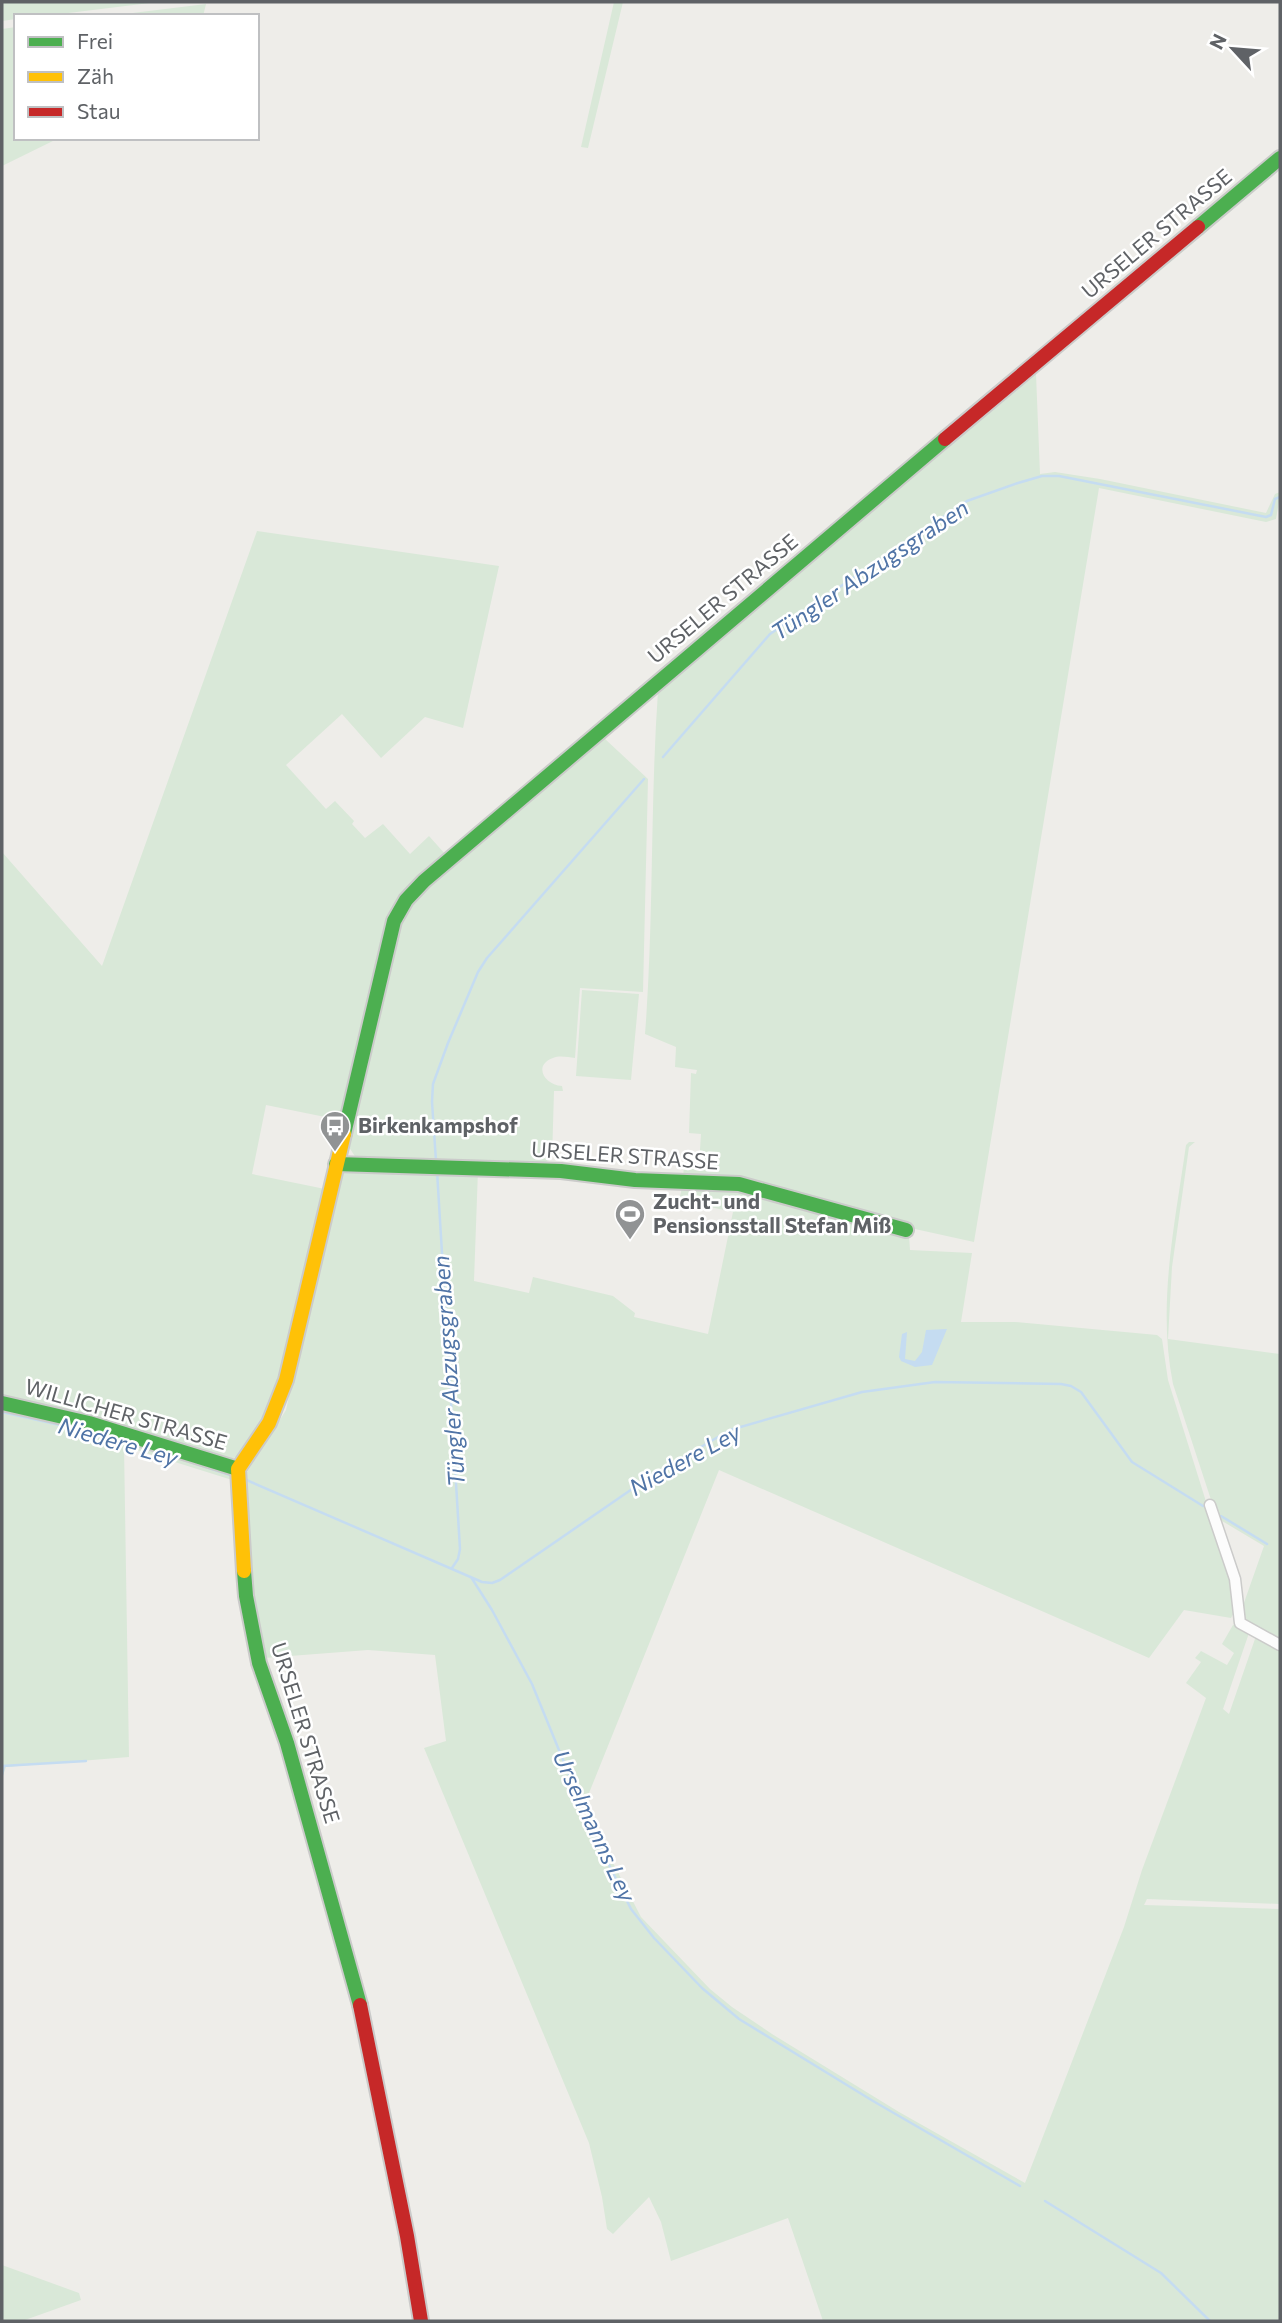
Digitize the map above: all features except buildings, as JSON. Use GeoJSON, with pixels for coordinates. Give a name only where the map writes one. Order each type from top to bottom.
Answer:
{"type":"FeatureCollection","features":[{"type":"Feature","properties":{"kind":"street","name":"URSELER STRASSE"},"geometry":{"type":"LineString","coordinates":[[421,2321],[407,2236],[356,1985],[287,1743],[260,1662],[246,1596],[238,1469],[268,1423],[286,1380],[394,921],[406,901],[424,881],[1280,158]]}},
{"type":"Feature","properties":{"kind":"street","name":"URSELER STRASSE"},"geometry":{"type":"LineString","coordinates":[[336,1164],[561,1171],[635,1180],[739,1184],[906,1230]]}},
{"type":"Feature","properties":{"kind":"street","name":"WILLICHER STRASSE"},"geometry":{"type":"LineString","coordinates":[[2,1403],[89,1423],[238,1469]]}},
{"type":"Feature","properties":{"kind":"street"},"geometry":{"type":"LineString","coordinates":[[1210,1505],[1235,1579],[1240,1623],[1280,1645]]}},
{"type":"Feature","properties":{"kind":"green space"},"geometry":{"type":"Polygon","coordinates":[[[2,2],[158,2],[60,14],[14,14],[14,19],[2,21],[2,2]]]}},
{"type":"Feature","properties":{"kind":"green space"},"geometry":{"type":"Polygon","coordinates":[[[614,2],[623,2],[588,148],[581,147],[614,2]]]}},
{"type":"Feature","properties":{"kind":"green space"},"geometry":{"type":"Polygon","coordinates":[[[206,4],[204,14],[124,14],[206,4]]]}},
{"type":"Feature","properties":{"kind":"green space"},"geometry":{"type":"Polygon","coordinates":[[[14,27],[14,140],[55,140],[2,166],[2,29],[14,27]]]}},
{"type":"Feature","properties":{"kind":"green space"},"geometry":{"type":"Polygon","coordinates":[[[1280,160],[1280,170],[1131,295],[1129,288],[1280,160]]]}},
{"type":"Feature","properties":{"kind":"green space"},"geometry":{"type":"Polygon","coordinates":[[[1036,374],[1040,474],[1055,472],[1100,479],[1266,513],[1275,494],[1280,492],[1280,496],[1276,519],[1266,522],[1099,488],[974,1242],[915,1229],[743,1180],[683,1178],[684,1165],[699,1165],[701,1134],[689,1133],[691,1073],[696,1074],[697,1070],[675,1067],[676,1047],[645,1034],[658,691],[1036,374]]]}},
{"type":"Feature","properties":{"kind":"green space"},"geometry":{"type":"Polygon","coordinates":[[[257,531],[499,566],[463,728],[425,717],[381,758],[342,714],[286,765],[326,809],[335,801],[354,821],[352,824],[365,838],[383,824],[410,854],[429,836],[446,855],[398,896],[389,913],[340,1120],[266,1105],[252,1174],[325,1189],[274,1404],[243,1453],[230,1460],[2,1400],[2,852],[102,966],[257,531]]]}},
{"type":"Feature","properties":{"kind":"green space"},"geometry":{"type":"Polygon","coordinates":[[[644,697],[648,700],[604,738],[648,779],[643,992],[580,988],[575,1058],[555,1057],[543,1065],[542,1070],[546,1079],[562,1086],[563,1091],[554,1091],[552,1159],[536,1167],[358,1161],[345,1141],[384,974],[408,902],[644,697]]]}},
{"type":"Feature","properties":{"kind":"green space"},"geometry":{"type":"Polygon","coordinates":[[[582,990],[639,994],[631,1080],[576,1076],[582,990]]]}},
{"type":"Feature","properties":{"kind":"green space"},"geometry":{"type":"Polygon","coordinates":[[[1195,1142],[1189,1147],[1172,1267],[1168,1339],[1169,1264],[1186,1145],[1195,1142]]]}},
{"type":"Feature","properties":{"kind":"green space"},"geometry":{"type":"Polygon","coordinates":[[[343,1168],[478,1170],[474,1281],[529,1293],[533,1277],[613,1296],[635,1313],[634,1317],[708,1334],[733,1212],[679,1200],[683,1184],[738,1186],[906,1233],[909,1236],[910,1250],[972,1253],[961,1322],[1015,1322],[1157,1335],[1162,1339],[1168,1380],[1233,1588],[1234,1612],[1231,1618],[1184,1610],[1149,1658],[719,1470],[585,1803],[641,1917],[710,1989],[772,2034],[899,2112],[1025,2183],[1124,1927],[1142,1870],[1206,1698],[1186,1683],[1201,1662],[1195,1658],[1201,1651],[1227,1665],[1234,1653],[1222,1644],[1233,1625],[1236,1624],[1249,1633],[1223,1709],[1229,1714],[1256,1636],[1280,1648],[1280,1904],[1147,1899],[1144,1905],[1280,1909],[1280,2321],[823,2321],[788,2218],[671,2261],[661,2222],[649,2197],[613,2234],[607,2229],[589,2143],[424,1748],[446,1741],[435,1655],[368,1650],[264,1658],[251,1595],[244,1477],[286,1410],[338,1172],[343,1168]]]}},
{"type":"Feature","properties":{"kind":"green space"},"geometry":{"type":"Polygon","coordinates":[[[1168,1339],[1280,1354],[1280,1641],[1248,1625],[1240,1614],[1264,1546],[1217,1518],[1173,1384],[1168,1339]]]}},
{"type":"Feature","properties":{"kind":"green space"},"geometry":{"type":"Polygon","coordinates":[[[2,1407],[41,1415],[232,1470],[233,1478],[229,1479],[124,1446],[129,1757],[6,1767],[2,1778],[2,1407]]]}},
{"type":"Feature","properties":{"kind":"green space"},"geometry":{"type":"Polygon","coordinates":[[[2,2265],[79,2293],[81,2300],[25,2320],[2,2321],[2,2265]]]}},
{"type":"Feature","properties":{"kind":"water"},"geometry":{"type":"Polygon","coordinates":[[[947,1329],[932,1365],[915,1367],[901,1361],[899,1357],[902,1334],[907,1332],[905,1359],[915,1361],[922,1352],[926,1330],[947,1329]]]}},
{"type":"Feature","properties":{"kind":"waterway","name":"Tüngler Abzugsgraben"},"geometry":{"type":"LineString","coordinates":[[663,757],[770,634],[967,501],[1042,476],[1059,476],[1266,517],[1271,515],[1275,499],[1280,497]]}},
{"type":"Feature","properties":{"kind":"waterway","name":"Tüngler Abzugsgraben"},"geometry":{"type":"LineString","coordinates":[[436,1161],[433,1084],[478,972],[487,958],[644,779]]}},
{"type":"Feature","properties":{"kind":"waterway","name":"Tüngler Abzugsgraben"},"geometry":{"type":"LineString","coordinates":[[437,1171],[460,1549],[452,1568]]}},
{"type":"Feature","properties":{"kind":"waterway","name":"Niedere Ley"},"geometry":{"type":"LineString","coordinates":[[244,1479],[482,1582],[492,1583],[651,1476],[730,1430],[862,1392],[935,1382],[1061,1384],[1081,1392],[1132,1462],[1203,1506]]}},
{"type":"Feature","properties":{"kind":"waterway","name":"Niedere Ley"},"geometry":{"type":"LineString","coordinates":[[2,1412],[100,1434]]}},
{"type":"Feature","properties":{"kind":"waterway","name":"Niedere Ley"},"geometry":{"type":"LineString","coordinates":[[166,1454],[233,1476]]}},
{"type":"Feature","properties":{"kind":"waterway","name":"Niedere Ley"},"geometry":{"type":"LineString","coordinates":[[1221,1516],[1267,1544]]}},
{"type":"Feature","properties":{"kind":"waterway","name":"Urselmanns Ley"},"geometry":{"type":"LineString","coordinates":[[471,1577],[532,1684],[592,1831],[631,1909],[654,1938],[702,1988],[739,2019],[1020,2186]]}},
{"type":"Feature","properties":{"kind":"waterway"},"geometry":{"type":"LineString","coordinates":[[2,1766],[86,1761]]}},
{"type":"Feature","properties":{"kind":"waterway"},"geometry":{"type":"LineString","coordinates":[[2,1775],[4,1766]]}},
{"type":"Feature","properties":{"kind":"waterway","name":"Urselmanns Ley"},"geometry":{"type":"LineString","coordinates":[[1045,2201],[1161,2273],[1210,2321]]}},
{"type":"Feature","properties":{"kind":"traffic: fast"},"geometry":{"type":"LineString","coordinates":[[1198,227],[1280,158]]}},
{"type":"Feature","properties":{"kind":"traffic: fast"},"geometry":{"type":"LineString","coordinates":[[344,1134],[394,921],[406,900],[424,881],[945,439]]}},
{"type":"Feature","properties":{"kind":"traffic: fast"},"geometry":{"type":"LineString","coordinates":[[336,1164],[561,1171],[635,1180],[739,1184],[906,1230]]}},
{"type":"Feature","properties":{"kind":"traffic: fast"},"geometry":{"type":"LineString","coordinates":[[2,1403],[89,1423],[238,1469]]}},
{"type":"Feature","properties":{"kind":"traffic: fast"},"geometry":{"type":"LineString","coordinates":[[244,1571],[259,1663],[287,1743],[360,2005]]}},
{"type":"Feature","properties":{"kind":"traffic: slow"},"geometry":{"type":"LineString","coordinates":[[244,1571],[238,1469],[269,1423],[286,1380],[344,1134]]}},
{"type":"Feature","properties":{"kind":"traffic: jam"},"geometry":{"type":"LineString","coordinates":[[945,439],[1198,227]]}},
{"type":"Feature","properties":{"kind":"traffic: jam"},"geometry":{"type":"LineString","coordinates":[[360,2005],[407,2236],[421,2321]]}},
{"type":"Feature","properties":{"kind":"place","name":"Birkenkampshof"},"geometry":{"type":"Point","coordinates":[335,1153]}},
{"type":"Feature","properties":{"kind":"place","name":"Zucht- und Pensionsstall Stefan Miß"},"geometry":{"type":"Point","coordinates":[630,1241]}}]}
